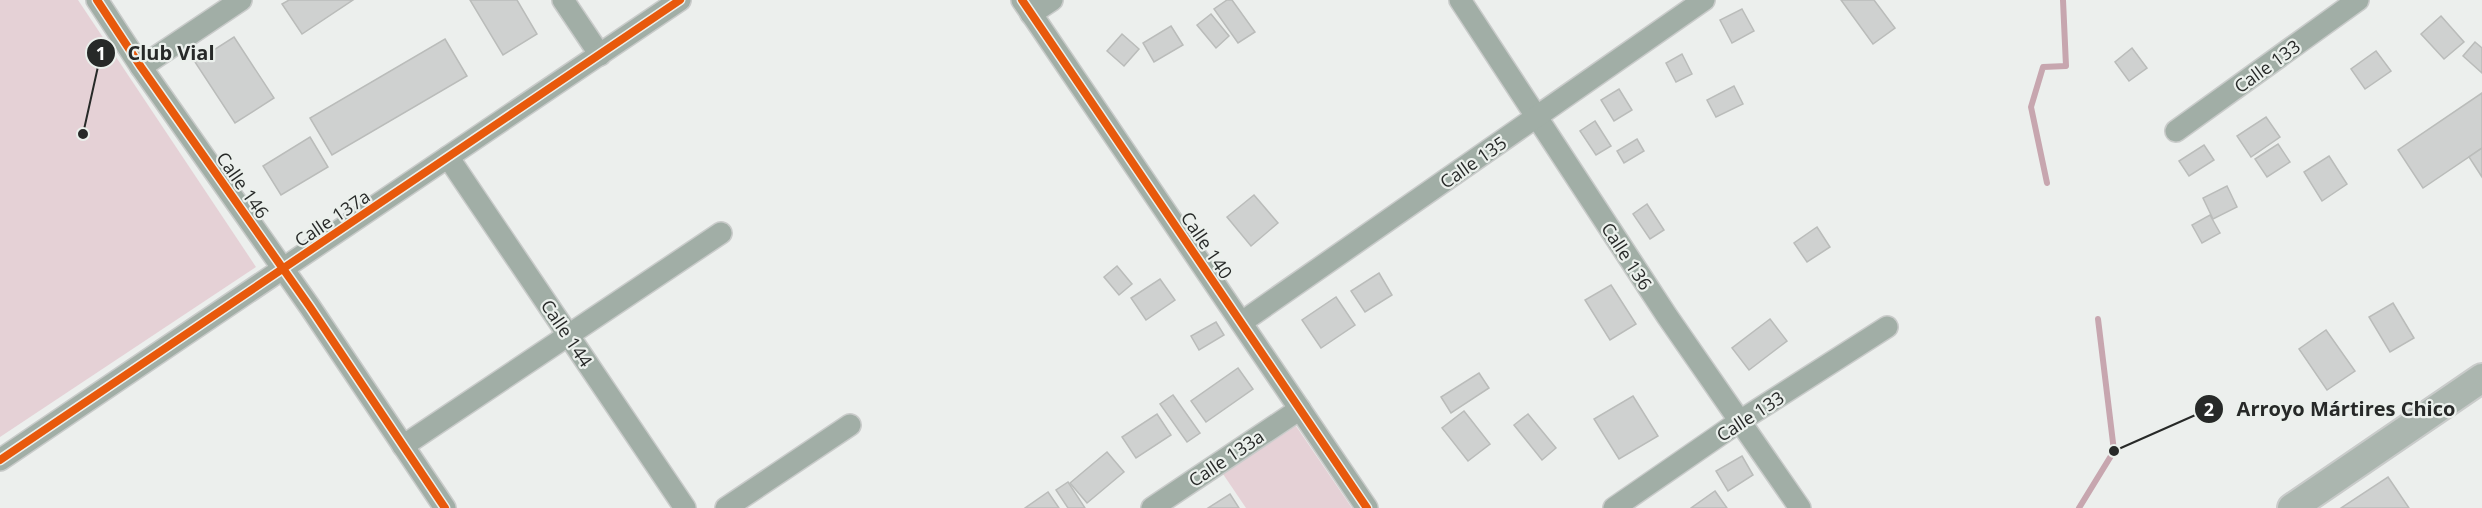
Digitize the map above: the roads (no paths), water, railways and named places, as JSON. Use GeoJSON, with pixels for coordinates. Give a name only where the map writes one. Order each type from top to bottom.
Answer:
{"type":"FeatureCollection","features":[{"type":"Feature","properties":{"kind":"main road"},"geometry":{"type":"LineString","coordinates":[[2292,508],[2482,378]]}},
{"type":"Feature","properties":{"kind":"street","name":"Calle 146"},"geometry":{"type":"LineString","coordinates":[[97,0],[141,67],[283,268],[445,508]]}},
{"type":"Feature","properties":{"kind":"street"},"geometry":{"type":"LineString","coordinates":[[141,67],[242,0]]}},
{"type":"Feature","properties":{"kind":"street"},"geometry":{"type":"LineString","coordinates":[[564,0],[600,55]]}},
{"type":"Feature","properties":{"kind":"street","name":"Calle 137a"},"geometry":{"type":"LineString","coordinates":[[0,460],[680,0]]}},
{"type":"Feature","properties":{"kind":"street"},"geometry":{"type":"LineString","coordinates":[[1026,7],[1052,0]]}},
{"type":"Feature","properties":{"kind":"street","name":"Calle 136"},"geometry":{"type":"LineString","coordinates":[[1460,0],[1667,316],[1800,508]]}},
{"type":"Feature","properties":{"kind":"street","name":"Calle 135"},"geometry":{"type":"LineString","coordinates":[[1242,322],[1704,0]]}},
{"type":"Feature","properties":{"kind":"street","name":"Calle 133"},"geometry":{"type":"LineString","coordinates":[[2176,131],[2358,0]]}},
{"type":"Feature","properties":{"kind":"street","name":"Calle 140"},"geometry":{"type":"LineString","coordinates":[[1026,7],[1367,508]]}},
{"type":"Feature","properties":{"kind":"street","name":"Calle 144"},"geometry":{"type":"LineString","coordinates":[[448,158],[685,508]]}},
{"type":"Feature","properties":{"kind":"street"},"geometry":{"type":"LineString","coordinates":[[403,446],[721,233]]}},
{"type":"Feature","properties":{"kind":"street","name":"Calle 133"},"geometry":{"type":"LineString","coordinates":[[1614,508],[1740,421],[1887,327]]}},
{"type":"Feature","properties":{"kind":"street","name":"Calle 133a"},"geometry":{"type":"LineString","coordinates":[[1152,508],[1300,409]]}},
{"type":"Feature","properties":{"kind":"street"},"geometry":{"type":"LineString","coordinates":[[726,508],[850,424]]}},
{"type":"Feature","properties":{"kind":"waterway"},"geometry":{"type":"LineString","coordinates":[[2047,183],[2031,107],[2043,67],[2066,66],[2063,0]]}},
{"type":"Feature","properties":{"kind":"waterway"},"geometry":{"type":"LineString","coordinates":[[2079,508],[2114,451],[2098,319]]}},
{"type":"Feature","properties":{"kind":"place","name":"Club Vial"},"geometry":{"type":"Point","coordinates":[83,134]}},
{"type":"Feature","properties":{"kind":"place","name":"Arroyo Mártires Chico"},"geometry":{"type":"Point","coordinates":[2114,451]}}]}
